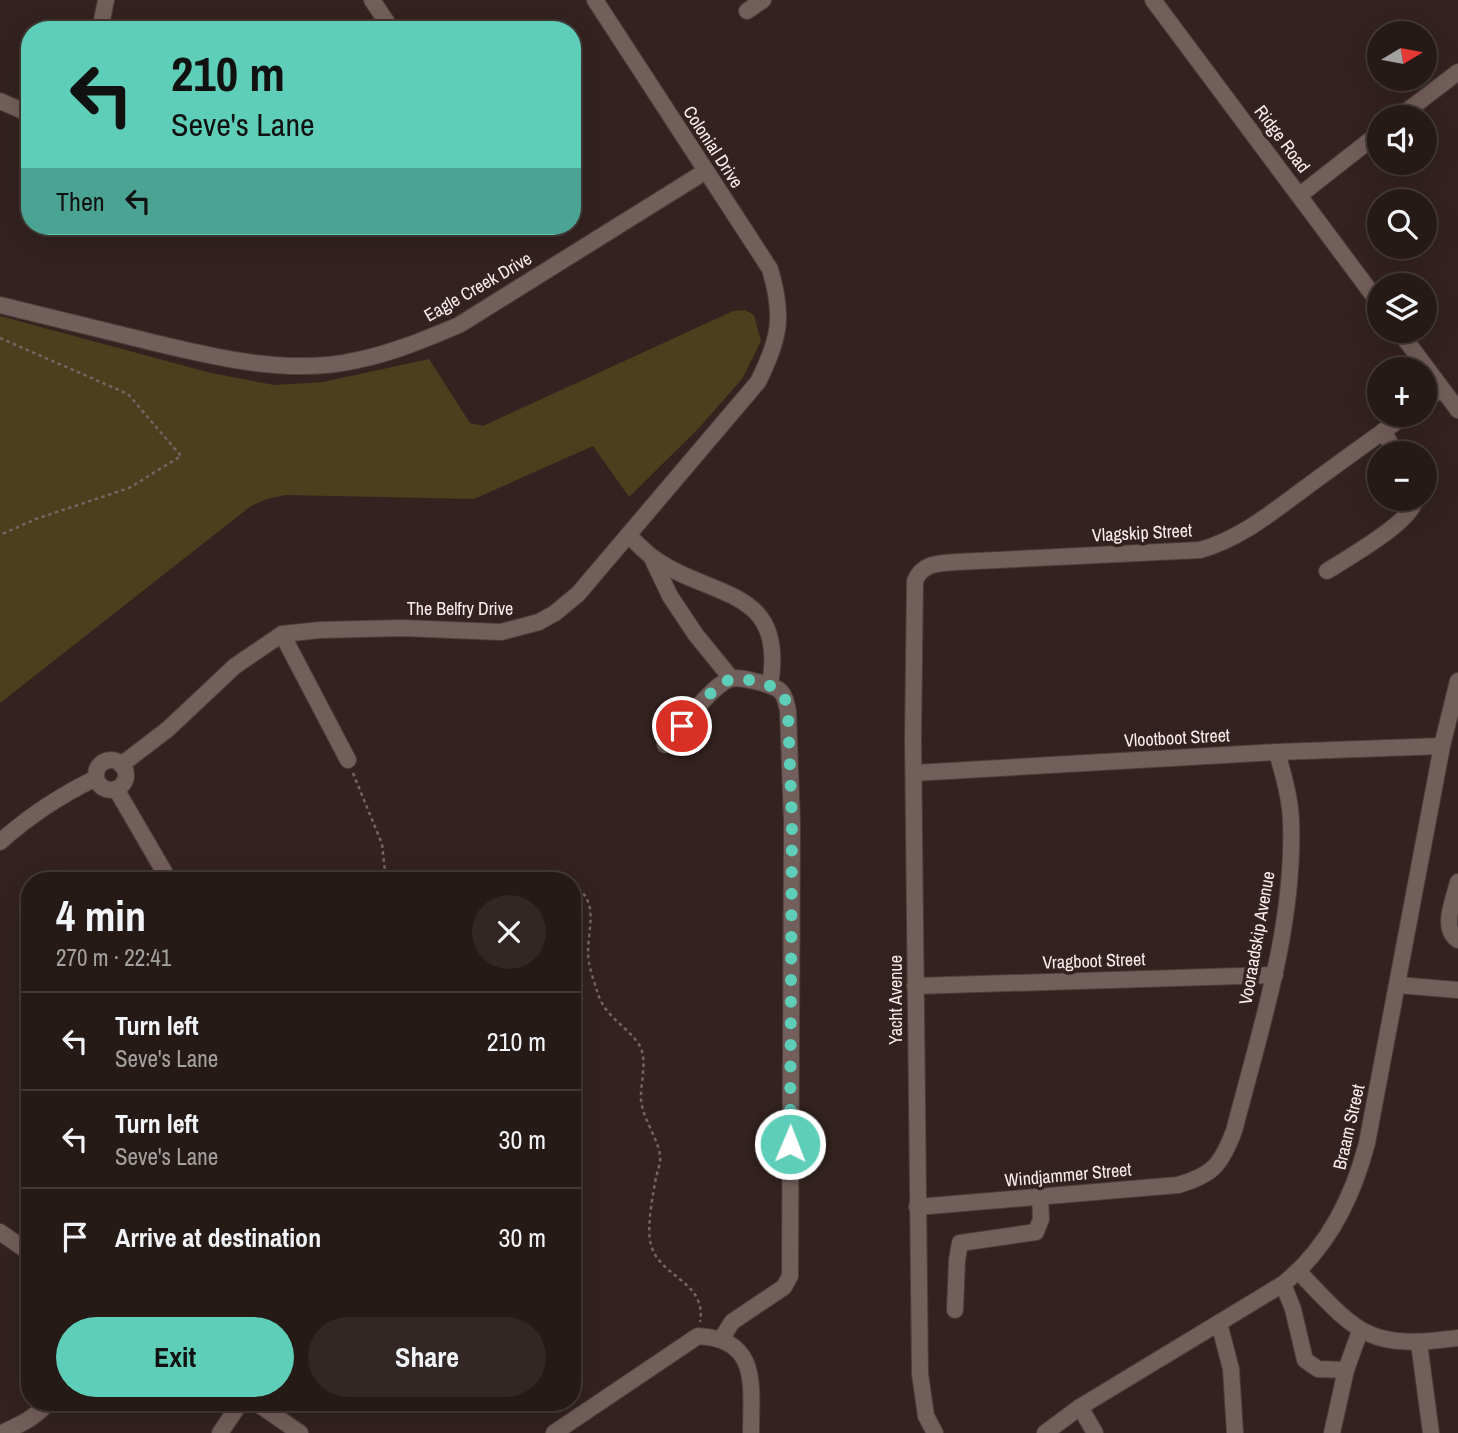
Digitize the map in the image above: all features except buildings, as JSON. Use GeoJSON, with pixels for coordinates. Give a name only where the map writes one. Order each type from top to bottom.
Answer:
{"type":"FeatureCollection","features":[{"type":"Feature","properties":{"kind":"street"},"geometry":{"type":"LineString","coordinates":[[102,21],[106,0]]}},
{"type":"Feature","properties":{"kind":"street"},"geometry":{"type":"LineString","coordinates":[[372,0],[386,21]]}},
{"type":"Feature","properties":{"kind":"street","name":"Colonial Drive"},"geometry":{"type":"LineString","coordinates":[[594,0],[769,269],[778,296],[779,323]]}},
{"type":"Feature","properties":{"kind":"street"},"geometry":{"type":"LineString","coordinates":[[747,11],[763,0]]}},
{"type":"Feature","properties":{"kind":"street","name":"Ridge Road"},"geometry":{"type":"LineString","coordinates":[[1153,0],[1367,287]]}},
{"type":"Feature","properties":{"kind":"street"},"geometry":{"type":"LineString","coordinates":[[1415,105],[1458,72]]}},
{"type":"Feature","properties":{"kind":"street"},"geometry":{"type":"LineString","coordinates":[[0,101],[21,110]]}},
{"type":"Feature","properties":{"kind":"street"},"geometry":{"type":"LineString","coordinates":[[1300,195],[1367,142]]}},
{"type":"Feature","properties":{"kind":"street","name":"Eagle Creek Drive"},"geometry":{"type":"LineString","coordinates":[[0,305],[176,348],[269,365],[305,366],[356,361],[427,339],[459,325],[706,171]]}},
{"type":"Feature","properties":{"kind":"street","name":"The Belfry Drive"},"geometry":{"type":"LineString","coordinates":[[121,765],[167,729],[235,666],[282,634],[402,628],[500,632],[522,628],[555,613],[578,594],[758,382],[773,352],[779,323]]}},
{"type":"Feature","properties":{"kind":"street"},"geometry":{"type":"LineString","coordinates":[[1408,343],[1458,410]]}},
{"type":"Feature","properties":{"kind":"street"},"geometry":{"type":"LineString","coordinates":[[1437,392],[1441,389]]}},
{"type":"Feature","properties":{"kind":"street","name":"Vlagskip Street"},"geometry":{"type":"LineString","coordinates":[[924,568],[956,562],[1200,550],[1217,545],[1264,517],[1390,427]]}},
{"type":"Feature","properties":{"kind":"street"},"geometry":{"type":"LineString","coordinates":[[1383,432],[1389,441]]}},
{"type":"Feature","properties":{"kind":"street"},"geometry":{"type":"LineString","coordinates":[[1327,571],[1403,520],[1410,511]]}},
{"type":"Feature","properties":{"kind":"street"},"geometry":{"type":"LineString","coordinates":[[628,535],[653,558],[751,607],[762,618],[770,635],[774,660],[770,685]]}},
{"type":"Feature","properties":{"kind":"street"},"geometry":{"type":"LineString","coordinates":[[653,558],[670,596],[696,635],[731,678]]}},
{"type":"Feature","properties":{"kind":"street","name":"Yacht Avenue"},"geometry":{"type":"LineString","coordinates":[[924,568],[915,581],[917,1207],[920,1374],[926,1416],[935,1433]]}},
{"type":"Feature","properties":{"kind":"street"},"geometry":{"type":"LineString","coordinates":[[282,634],[348,761]]}},
{"type":"Feature","properties":{"kind":"street"},"geometry":{"type":"LineString","coordinates":[[665,745],[716,688],[731,678],[770,685],[779,688],[785,696],[790,781],[790,1276],[783,1287],[732,1322],[722,1338]]}},
{"type":"Feature","properties":{"kind":"street","name":"Braam Street"},"geometry":{"type":"LineString","coordinates":[[1045,1433],[1080,1407],[1283,1284],[1299,1272],[1336,1224],[1360,1171],[1367,1143],[1442,746],[1458,681]]}},
{"type":"Feature","properties":{"kind":"street","name":"Vlootboot Street"},"geometry":{"type":"LineString","coordinates":[[914,773],[1277,752],[1442,746]]}},
{"type":"Feature","properties":{"kind":"street","name":"Vooraadskip Avenue"},"geometry":{"type":"LineString","coordinates":[[1218,1166],[1234,1131],[1275,975],[1286,897],[1291,820],[1288,794],[1277,752]]}},
{"type":"Feature","properties":{"kind":"street"},"geometry":{"type":"LineString","coordinates":[[112,760],[121,765],[126,778],[116,789],[103,788],[96,778],[98,767],[112,760]]}},
{"type":"Feature","properties":{"kind":"street"},"geometry":{"type":"LineString","coordinates":[[0,842],[64,793],[96,778]]}},
{"type":"Feature","properties":{"kind":"street"},"geometry":{"type":"LineString","coordinates":[[116,789],[164,872]]}},
{"type":"Feature","properties":{"kind":"street"},"geometry":{"type":"LineString","coordinates":[[1458,882],[1448,925],[1451,935],[1458,940]]}},
{"type":"Feature","properties":{"kind":"street","name":"Vragboot Street"},"geometry":{"type":"LineString","coordinates":[[915,986],[1275,975]]}},
{"type":"Feature","properties":{"kind":"street"},"geometry":{"type":"LineString","coordinates":[[1398,985],[1458,990]]}},
{"type":"Feature","properties":{"kind":"street","name":"Windjammer Street"},"geometry":{"type":"LineString","coordinates":[[917,1207],[1178,1185],[1205,1176],[1218,1166]]}},
{"type":"Feature","properties":{"kind":"street"},"geometry":{"type":"LineString","coordinates":[[955,1310],[960,1243],[1036,1232],[1041,1219],[1040,1197]]}},
{"type":"Feature","properties":{"kind":"street"},"geometry":{"type":"LineString","coordinates":[[0,1232],[21,1247]]}},
{"type":"Feature","properties":{"kind":"street"},"geometry":{"type":"LineString","coordinates":[[1299,1272],[1337,1312],[1372,1337],[1419,1343],[1458,1338]]}},
{"type":"Feature","properties":{"kind":"street"},"geometry":{"type":"LineString","coordinates":[[1283,1284],[1293,1309],[1305,1360],[1318,1368],[1346,1370]]}},
{"type":"Feature","properties":{"kind":"street"},"geometry":{"type":"LineString","coordinates":[[1219,1323],[1231,1369],[1234,1433]]}},
{"type":"Feature","properties":{"kind":"street"},"geometry":{"type":"LineString","coordinates":[[1332,1433],[1346,1370],[1360,1331]]}},
{"type":"Feature","properties":{"kind":"street"},"geometry":{"type":"LineString","coordinates":[[554,1433],[698,1336],[722,1338],[739,1350],[746,1360],[750,1376],[751,1433]]}},
{"type":"Feature","properties":{"kind":"street"},"geometry":{"type":"LineString","coordinates":[[1419,1343],[1431,1433]]}},
{"type":"Feature","properties":{"kind":"street"},"geometry":{"type":"LineString","coordinates":[[1080,1407],[1095,1433]]}},
{"type":"Feature","properties":{"kind":"street"},"geometry":{"type":"LineString","coordinates":[[2,1433],[26,1422],[40,1411]]}},
{"type":"Feature","properties":{"kind":"street"},"geometry":{"type":"LineString","coordinates":[[220,1433],[235,1411]]}},
{"type":"Feature","properties":{"kind":"street"},"geometry":{"type":"LineString","coordinates":[[268,1411],[300,1433]]}},
{"type":"Feature","properties":{"kind":"path"},"geometry":{"type":"LineString","coordinates":[[0,338],[128,394],[181,456],[129,488],[36,519],[0,535]]}},
{"type":"Feature","properties":{"kind":"path"},"geometry":{"type":"LineString","coordinates":[[348,761],[382,844],[387,872]]}},
{"type":"Feature","properties":{"kind":"path"},"geometry":{"type":"LineString","coordinates":[[581,891],[587,898],[592,916],[588,955],[604,1008],[640,1044],[644,1064],[643,1107],[660,1156],[650,1208],[651,1245],[662,1263],[694,1291],[702,1310],[698,1336]]}},
{"type":"Feature","properties":{"kind":"shaded area"},"geometry":{"type":"Polygon","coordinates":[[[745,310],[754,315],[761,341],[742,379],[699,428],[629,497],[593,446],[474,499],[285,495],[267,499],[251,506],[0,703],[0,316],[211,373],[274,385],[323,382],[429,359],[470,423],[483,426],[733,311],[745,310]]]}},
{"type":"Feature","properties":{"kind":"route"},"geometry":{"type":"LineString","coordinates":[[682,726],[716,688],[731,678],[779,688],[785,696],[788,712],[792,823],[790,1144]]}}]}
